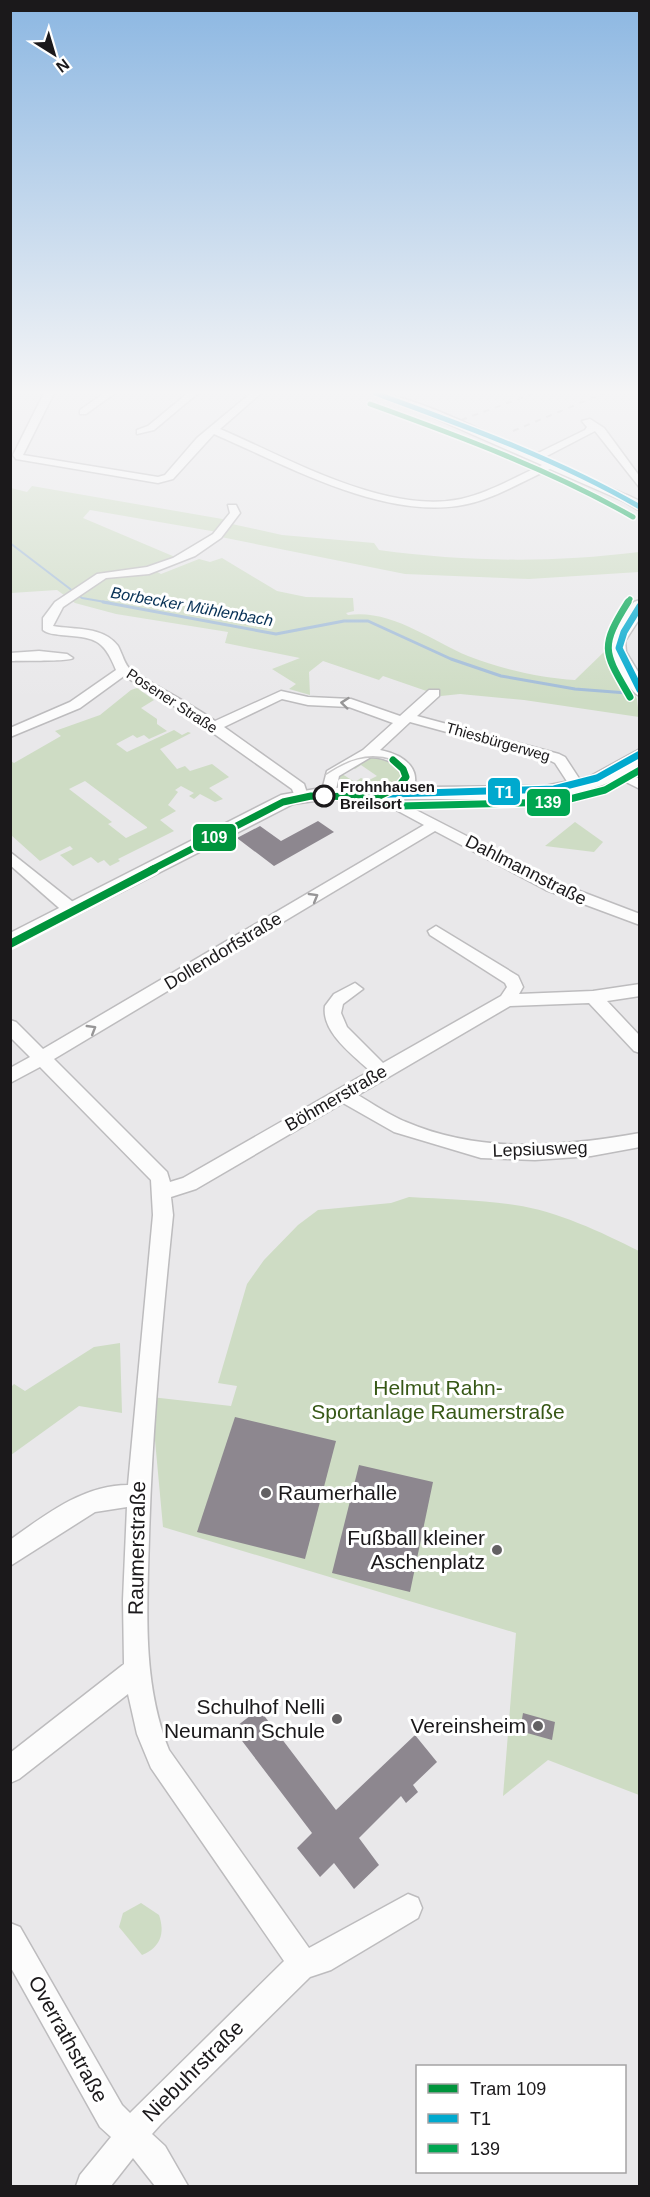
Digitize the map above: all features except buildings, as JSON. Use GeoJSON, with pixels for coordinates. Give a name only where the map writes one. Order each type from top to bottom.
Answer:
{"type":"FeatureCollection","features":[{"type":"Feature","properties":{"kind":"main road"},"geometry":{"type":"LineString","coordinates":[[639,605],[617,641],[618,652],[639,691]]}},
{"type":"Feature","properties":{"kind":"main road"},"geometry":{"type":"LineString","coordinates":[[10,942],[282,801],[301,796],[328,794],[526,793],[578,786],[617,772],[639,754]]}},
{"type":"Feature","properties":{"kind":"street"},"geometry":{"type":"LineString","coordinates":[[381,496],[422,503],[445,504],[469,500],[479,496]]}},
{"type":"Feature","properties":{"kind":"street","name":"Posener Straße"},"geometry":{"type":"LineString","coordinates":[[232,507],[235,513],[220,534],[186,555],[149,571],[102,576],[96,582],[73,593],[51,616],[47,629],[105,639],[115,648],[123,671],[141,679],[299,787],[301,796]]}},
{"type":"Feature","properties":{"kind":"street"},"geometry":{"type":"LineString","coordinates":[[10,657],[39,655],[68,658]]}},
{"type":"Feature","properties":{"kind":"street"},"geometry":{"type":"LineString","coordinates":[[10,733],[75,705],[123,671]]}},
{"type":"Feature","properties":{"kind":"street"},"geometry":{"type":"LineString","coordinates":[[328,794],[332,774],[368,753],[434,693]]}},
{"type":"Feature","properties":{"kind":"street","name":"Thiesbürgerweg"},"geometry":{"type":"LineString","coordinates":[[213,727],[281,695],[308,701],[351,703],[403,719],[554,757],[578,786]]}},
{"type":"Feature","properties":{"kind":"street"},"geometry":{"type":"LineString","coordinates":[[368,753],[392,757],[405,765],[410,777],[405,794]]}},
{"type":"Feature","properties":{"kind":"street"},"geometry":{"type":"LineString","coordinates":[[617,772],[639,785]]}},
{"type":"Feature","properties":{"kind":"street"},"geometry":{"type":"LineString","coordinates":[[415,812],[420,801],[429,793]]}},
{"type":"Feature","properties":{"kind":"street","name":"Dahlmannstraße"},"geometry":{"type":"LineString","coordinates":[[379,795],[415,812],[431,827],[551,886],[639,920]]}},
{"type":"Feature","properties":{"kind":"street","name":"Dollendorfstraße"},"geometry":{"type":"LineString","coordinates":[[10,1077],[431,827]]}},
{"type":"Feature","properties":{"kind":"street"},"geometry":{"type":"LineString","coordinates":[[10,857],[72,910]]}},
{"type":"Feature","properties":{"kind":"street"},"geometry":{"type":"LineString","coordinates":[[436,931],[512,980],[515,987],[507,1000]]}},
{"type":"Feature","properties":{"kind":"street"},"geometry":{"type":"LineString","coordinates":[[355,988],[337,1001],[332,1008],[332,1014],[340,1031],[381,1072]]}},
{"type":"Feature","properties":{"kind":"street","name":"Böhmerstraße"},"geometry":{"type":"LineString","coordinates":[[164,1192],[189,1184],[507,1000],[593,997],[639,990]]}},
{"type":"Feature","properties":{"kind":"street"},"geometry":{"type":"LineString","coordinates":[[593,997],[639,1047]]}},
{"type":"Feature","properties":{"kind":"street"},"geometry":{"type":"LineString","coordinates":[[10,1026],[160,1177],[164,1192]]}},
{"type":"Feature","properties":{"kind":"street","name":"Lepsiusweg"},"geometry":{"type":"LineString","coordinates":[[343,1095],[400,1127],[481,1151],[535,1153],[591,1149],[639,1140]]}},
{"type":"Feature","properties":{"kind":"street","name":"Raumerstraße"},"geometry":{"type":"LineString","coordinates":[[164,1192],[138,1496],[136,1671],[149,1736],[160,1759],[303,1964]]}},
{"type":"Feature","properties":{"kind":"street"},"geometry":{"type":"LineString","coordinates":[[10,1555],[86,1506],[112,1496],[138,1496]]}},
{"type":"Feature","properties":{"kind":"street"},"geometry":{"type":"LineString","coordinates":[[10,1770],[136,1671]]}},
{"type":"Feature","properties":{"kind":"street"},"geometry":{"type":"LineString","coordinates":[[303,1964],[321,1960],[408,1908]]}},
{"type":"Feature","properties":{"kind":"street","name":"Overrathstraße"},"geometry":{"type":"LineString","coordinates":[[10,1937],[111,2116],[154,2157],[173,2187]]}},
{"type":"Feature","properties":{"kind":"street","name":"Niebuhrstraße"},"geometry":{"type":"LineString","coordinates":[[91,2187],[131,2136],[195,2068],[303,1964]]}},
{"type":"Feature","properties":{"kind":"green space"},"geometry":{"type":"Polygon","coordinates":[[[11,496],[87,496],[228,520],[217,532],[90,510],[83,518],[175,557],[150,568],[161,574],[199,559],[210,562],[222,558],[277,591],[306,597],[353,598],[354,611],[346,613],[348,615],[364,614],[395,621],[468,656],[507,669],[575,680],[608,648],[611,648],[637,699],[639,717],[524,700],[460,694],[441,696],[383,676],[379,680],[323,661],[309,672],[310,695],[289,689],[296,684],[272,669],[300,658],[225,643],[228,632],[116,614],[75,603],[57,590],[11,593],[11,496]]]}},
{"type":"Feature","properties":{"kind":"green space"},"geometry":{"type":"Polygon","coordinates":[[[232,524],[282,535],[374,543],[379,550],[444,557],[509,560],[574,558],[639,552],[639,572],[529,579],[405,574],[221,537],[232,524]]]}},
{"type":"Feature","properties":{"kind":"green space"},"geometry":{"type":"Polygon","coordinates":[[[137,688],[154,700],[141,708],[157,719],[157,724],[167,731],[149,739],[144,735],[137,738],[133,735],[116,744],[127,752],[174,730],[182,735],[191,733],[160,749],[177,769],[185,766],[190,771],[212,764],[229,777],[209,788],[223,799],[215,802],[200,794],[194,799],[189,796],[194,793],[181,786],[175,790],[178,792],[168,805],[176,811],[160,820],[174,831],[118,859],[120,861],[110,866],[104,860],[98,863],[91,857],[73,866],[60,855],[73,849],[70,846],[40,861],[11,835],[11,761],[14,763],[61,736],[55,731],[100,715],[131,690],[137,688]],[[85,781],[69,789],[112,822],[108,824],[126,838],[147,827],[85,781]]]}},
{"type":"Feature","properties":{"kind":"green space"},"geometry":{"type":"Polygon","coordinates":[[[370,757],[386,760],[402,771],[401,785],[338,783],[336,780],[342,774],[355,782],[361,778],[367,781],[377,776],[361,765],[355,769],[352,767],[370,757]]]}},
{"type":"Feature","properties":{"kind":"green space"},"geometry":{"type":"Polygon","coordinates":[[[575,822],[603,842],[594,852],[545,846],[575,822]]]}},
{"type":"Feature","properties":{"kind":"green space","name":"Helmut Rahn- Sportanlage Raumerstraße"},"geometry":{"type":"Polygon","coordinates":[[[409,1197],[489,1202],[531,1208],[578,1223],[639,1251],[639,1795],[548,1760],[503,1796],[516,1633],[163,1527],[151,1397],[231,1406],[237,1386],[218,1383],[247,1284],[264,1260],[298,1225],[318,1210],[391,1203],[409,1197]]]}},
{"type":"Feature","properties":{"kind":"green space"},"geometry":{"type":"Polygon","coordinates":[[[120,1343],[122,1413],[79,1406],[11,1455],[11,1387],[14,1384],[25,1391],[94,1347],[120,1343]]]}},
{"type":"Feature","properties":{"kind":"green space"},"geometry":{"type":"Polygon","coordinates":[[[141,1903],[159,1915],[162,1928],[157,1944],[142,1955],[119,1927],[123,1913],[141,1903]]]}},
{"type":"Feature","properties":{"kind":"waterway","name":"Borbecker Mühlenbach"},"geometry":{"type":"LineString","coordinates":[[10,543],[82,598],[111,603]]}},
{"type":"Feature","properties":{"kind":"waterway","name":"Borbecker Mühlenbach"},"geometry":{"type":"LineString","coordinates":[[103,602],[276,634],[344,621],[368,621],[451,659],[501,676],[575,689],[627,693]]}},
{"type":"Feature","properties":{"kind":"tram line"},"geometry":{"type":"LineString","coordinates":[[325,775],[341,765],[366,757],[393,760]]}},
{"type":"Feature","properties":{"kind":"tram line","name":"109"},"geometry":{"type":"LineString","coordinates":[[10,944],[283,802],[311,796],[365,798],[388,793],[398,787],[406,777],[403,769],[393,760]]}},
{"type":"Feature","properties":{"kind":"tram line"},"geometry":{"type":"LineString","coordinates":[[198,842],[239,825]]}},
{"type":"Feature","properties":{"kind":"transit line","name":"139"},"geometry":{"type":"LineString","coordinates":[[596,496],[633,517]]}},
{"type":"Feature","properties":{"kind":"transit line","name":"T1"},"geometry":{"type":"LineString","coordinates":[[620,496],[640,507]]}},
{"type":"Feature","properties":{"kind":"transit line","name":"139"},"geometry":{"type":"LineString","coordinates":[[630,599],[612,628],[606,647],[608,656],[630,697]]}},
{"type":"Feature","properties":{"kind":"transit line","name":"T1"},"geometry":{"type":"LineString","coordinates":[[640,606],[624,632],[619,648],[624,664],[640,690]]}},
{"type":"Feature","properties":{"kind":"transit line","name":"T1"},"geometry":{"type":"LineString","coordinates":[[360,795],[554,789],[597,778],[619,768],[640,754]]}},
{"type":"Feature","properties":{"kind":"transit line","name":"139"},"geometry":{"type":"LineString","coordinates":[[360,807],[558,802],[605,790],[640,770]]}},
{"type":"Feature","properties":{"kind":"place","name":"Frohnhausen Breilsort"},"geometry":{"type":"Point","coordinates":[324,796]}},
{"type":"Feature","properties":{"kind":"place","name":"Raumerhalle"},"geometry":{"type":"Point","coordinates":[266,1493]}},
{"type":"Feature","properties":{"kind":"place","name":"Fußball kleiner Aschenplatz"},"geometry":{"type":"Point","coordinates":[497,1550]}},
{"type":"Feature","properties":{"kind":"place","name":"Schulhof Nelli Neumann Schule"},"geometry":{"type":"Point","coordinates":[337,1719]}},
{"type":"Feature","properties":{"kind":"place","name":"Vereinsheim"},"geometry":{"type":"Point","coordinates":[538,1726]}}]}
